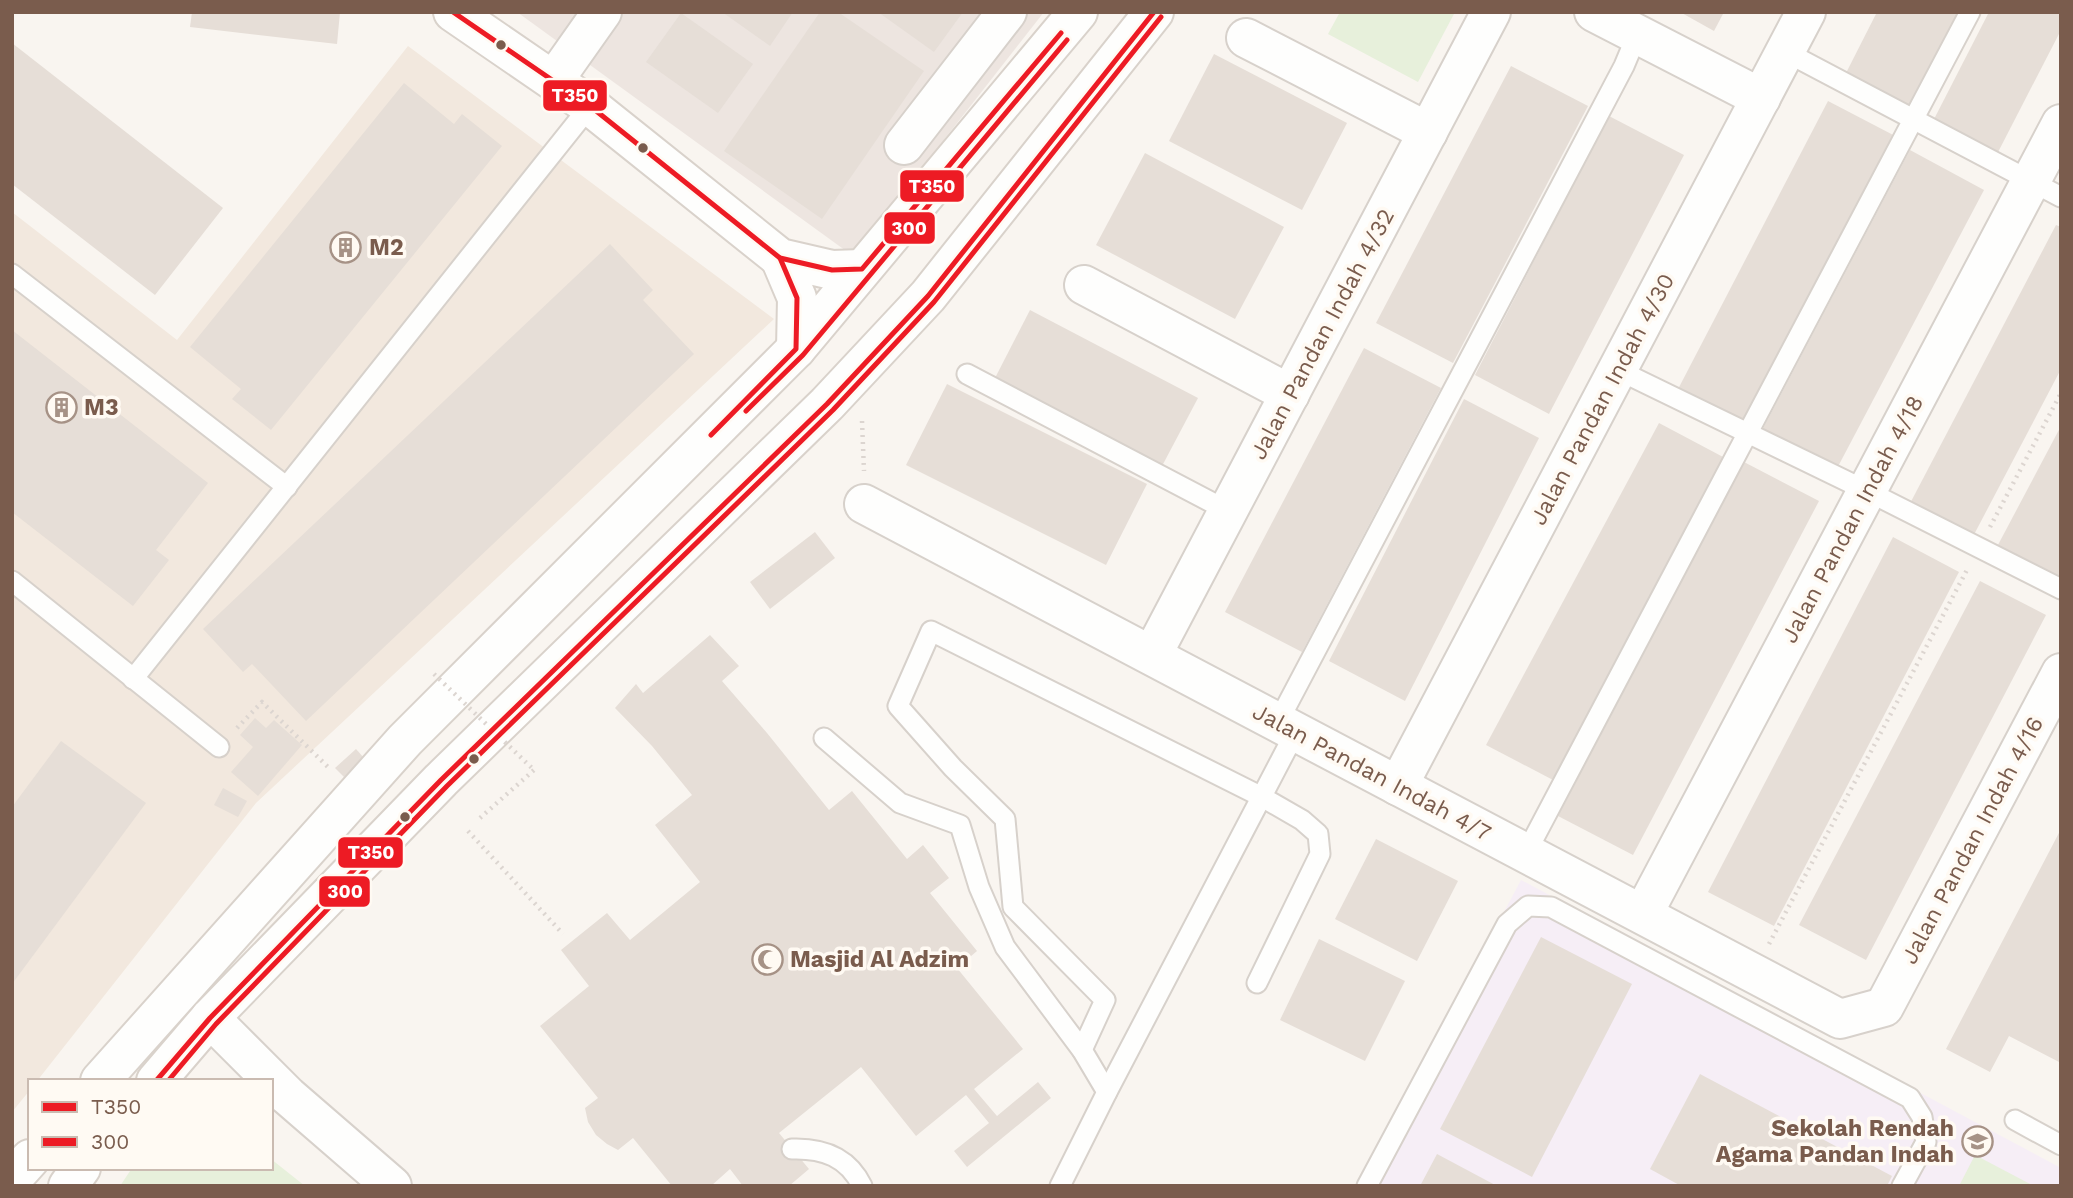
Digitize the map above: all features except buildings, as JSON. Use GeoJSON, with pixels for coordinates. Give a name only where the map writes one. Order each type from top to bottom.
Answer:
{"type":"FeatureCollection","features":[{"type":"Feature","properties":{"kind":"street"},"geometry":{"type":"LineString","coordinates":[[453,12],[590,106],[780,258],[832,270],[862,270]]}},
{"type":"Feature","properties":{"kind":"street"},"geometry":{"type":"LineString","coordinates":[[554,80],[602,12]]}},
{"type":"Feature","properties":{"kind":"street"},"geometry":{"type":"LineString","coordinates":[[904,145],[1007,12]]}},
{"type":"Feature","properties":{"kind":"street"},"geometry":{"type":"LineString","coordinates":[[102,1079],[405,740],[796,349],[1078,12]]}},
{"type":"Feature","properties":{"kind":"street"},"geometry":{"type":"LineString","coordinates":[[158,1079],[210,1018],[441,780],[827,404],[928,296],[1154,12]]}},
{"type":"Feature","properties":{"kind":"street","name":"Jalan Pandan Indah 4/32"},"geometry":{"type":"LineString","coordinates":[[1152,655],[1491,12]]}},
{"type":"Feature","properties":{"kind":"street"},"geometry":{"type":"LineString","coordinates":[[1594,12],[1761,98]]}},
{"type":"Feature","properties":{"kind":"street","name":"Jalan Pandan Indah 4/30"},"geometry":{"type":"LineString","coordinates":[[1398,786],[1807,12]]}},
{"type":"Feature","properties":{"kind":"street"},"geometry":{"type":"LineString","coordinates":[[1247,38],[1428,132]]}},
{"type":"Feature","properties":{"kind":"street","name":"Jalan Pandan Indah 4/18"},"geometry":{"type":"LineString","coordinates":[[1643,915],[1867,491],[2045,189],[2061,124]]}},
{"type":"Feature","properties":{"kind":"street"},"geometry":{"type":"LineString","coordinates":[[780,258],[797,298],[796,349]]}},
{"type":"Feature","properties":{"kind":"street"},"geometry":{"type":"LineString","coordinates":[[1084,285],[1290,394]]}},
{"type":"Feature","properties":{"kind":"street","name":"Jalan Pandan Indah 4/7"},"geometry":{"type":"LineString","coordinates":[[864,504],[1840,1019],[1884,1007]]}},
{"type":"Feature","properties":{"kind":"street","name":"Jalan Pandan Indah 4/16"},"geometry":{"type":"LineString","coordinates":[[1884,1007],[2061,673]]}},
{"type":"Feature","properties":{"kind":"street"},"geometry":{"type":"LineString","coordinates":[[210,1018],[271,1079]]}},
{"type":"Feature","properties":{"kind":"street"},"geometry":{"type":"LineString","coordinates":[[273,1081],[392,1186]]}},
{"type":"Feature","properties":{"kind":"street"},"geometry":{"type":"LineString","coordinates":[[12,1179],[28,1161]]}},
{"type":"Feature","properties":{"kind":"street"},"geometry":{"type":"LineString","coordinates":[[68,1186],[80,1170]]}},
{"type":"Feature","properties":{"kind":"lane"},"geometry":{"type":"LineString","coordinates":[[1527,853],[1970,12]]}},
{"type":"Feature","properties":{"kind":"lane"},"geometry":{"type":"LineString","coordinates":[[1060,1186],[1262,797],[1287,726],[1624,66],[1637,35]]}},
{"type":"Feature","properties":{"kind":"lane"},"geometry":{"type":"LineString","coordinates":[[1786,52],[2045,189]]}},
{"type":"Feature","properties":{"kind":"lane"},"geometry":{"type":"LineString","coordinates":[[133,679],[590,106]]}},
{"type":"Feature","properties":{"kind":"lane"},"geometry":{"type":"LineString","coordinates":[[12,274],[287,487]]}},
{"type":"Feature","properties":{"kind":"lane"},"geometry":{"type":"LineString","coordinates":[[1618,370],[2061,589]]}},
{"type":"Feature","properties":{"kind":"lane"},"geometry":{"type":"LineString","coordinates":[[967,373],[1228,511]]}},
{"type":"Feature","properties":{"kind":"lane"},"geometry":{"type":"LineString","coordinates":[[12,581],[219,747]]}},
{"type":"Feature","properties":{"kind":"lane"},"geometry":{"type":"LineString","coordinates":[[1082,1050],[1105,1000],[1013,907],[1005,819],[953,768],[898,706],[931,631],[1262,797],[1302,820],[1318,834],[1320,853],[1257,983]]}},
{"type":"Feature","properties":{"kind":"lane"},"geometry":{"type":"LineString","coordinates":[[824,738],[900,803],[960,825],[979,887],[1005,947],[1082,1050],[1107,1092]]}},
{"type":"Feature","properties":{"kind":"lane"},"geometry":{"type":"LineString","coordinates":[[1367,1186],[1507,924],[1528,906],[1551,907],[1910,1098],[1922,1117],[1926,1142],[1902,1186]]}},
{"type":"Feature","properties":{"kind":"lane"},"geometry":{"type":"LineString","coordinates":[[2015,1120],[2061,1145]]}},
{"type":"Feature","properties":{"kind":"lane"},"geometry":{"type":"LineString","coordinates":[[792,1149],[829,1153],[845,1162],[862,1186]]}},
{"type":"Feature","properties":{"kind":"path"},"geometry":{"type":"LineString","coordinates":[[1754,973],[2061,393]]}},
{"type":"Feature","properties":{"kind":"path"},"geometry":{"type":"LineString","coordinates":[[862,418],[864,504]]}},
{"type":"Feature","properties":{"kind":"path"},"geometry":{"type":"LineString","coordinates":[[434,674],[534,770],[480,818]]}},
{"type":"Feature","properties":{"kind":"path"},"geometry":{"type":"LineString","coordinates":[[219,747],[262,702],[330,771],[339,762]]}},
{"type":"Feature","properties":{"kind":"path"},"geometry":{"type":"LineString","coordinates":[[468,831],[563,934]]}},
{"type":"Feature","properties":{"kind":"shaded area"},"geometry":{"type":"Polygon","coordinates":[[[517,12],[1044,12],[853,256],[517,12]]]}},
{"type":"Feature","properties":{"kind":"shaded area"},"geometry":{"type":"Polygon","coordinates":[[[408,46],[774,319],[256,803],[39,1079],[28,1079],[28,1092],[12,1112],[12,212],[177,340],[408,46]]]}},
{"type":"Feature","properties":{"kind":"shaded area"},"geometry":{"type":"Polygon","coordinates":[[[1521,880],[2061,1168],[2061,1186],[1358,1186],[1521,880]]]}},
{"type":"Feature","properties":{"kind":"green space"},"geometry":{"type":"Polygon","coordinates":[[[1340,12],[1455,12],[1418,82],[1328,34],[1340,12]]]}},
{"type":"Feature","properties":{"kind":"green space"},"geometry":{"type":"Polygon","coordinates":[[[1975,1155],[2034,1186],[1959,1186],[1975,1155]]]}},
{"type":"Feature","properties":{"kind":"green space"},"geometry":{"type":"Polygon","coordinates":[[[273,1161],[305,1186],[120,1186],[131,1170],[273,1170],[273,1161]]]}},
{"type":"Feature","properties":{"kind":"transit line","name":"T350"},"geometry":{"type":"LineString","coordinates":[[453,12],[590,106],[780,258],[832,270],[862,269],[1061,33]]}},
{"type":"Feature","properties":{"kind":"transit line","name":"T350"},"geometry":{"type":"LineString","coordinates":[[158,1079],[210,1018],[441,780],[827,404],[928,296],[1154,12]]}},
{"type":"Feature","properties":{"kind":"transit line","name":"300"},"geometry":{"type":"LineString","coordinates":[[170,1079],[216,1024],[447,786],[833,410],[934,302],[1161,17]]}},
{"type":"Feature","properties":{"kind":"transit line","name":"300"},"geometry":{"type":"LineString","coordinates":[[746,411],[803,355],[1067,40]]}},
{"type":"Feature","properties":{"kind":"transit line","name":"T350"},"geometry":{"type":"LineString","coordinates":[[711,435],[796,349],[797,298],[780,258]]}},
{"type":"Feature","properties":{"kind":"place","name":"M2"},"geometry":{"type":"Point","coordinates":[346,247]}},
{"type":"Feature","properties":{"kind":"place","name":"M3"},"geometry":{"type":"Point","coordinates":[61,407]}},
{"type":"Feature","properties":{"kind":"place","name":"Masjid Al Adzim"},"geometry":{"type":"Point","coordinates":[767,959]}},
{"type":"Feature","properties":{"kind":"place","name":"Sekolah Rendah Agama Pandan Indah"},"geometry":{"type":"Point","coordinates":[1977,1141]}}]}
